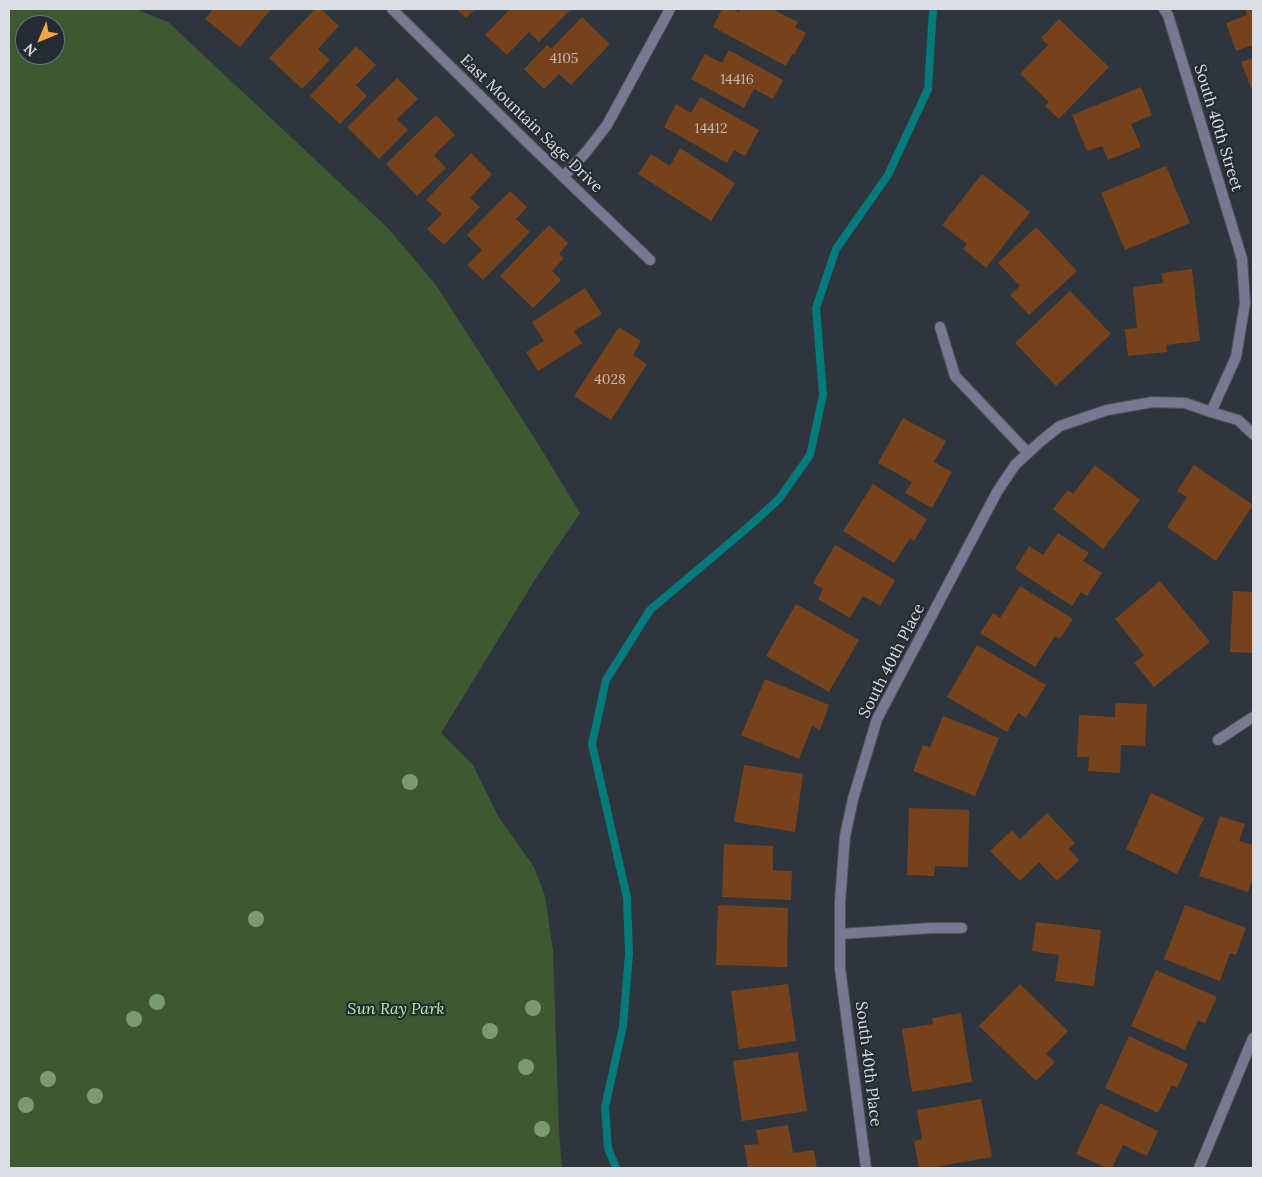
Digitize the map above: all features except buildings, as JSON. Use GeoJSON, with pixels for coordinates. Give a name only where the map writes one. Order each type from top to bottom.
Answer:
{"type":"FeatureCollection","features":[{"type":"Feature","properties":{"kind":"street","name":"East Mountain Sage Drive"},"geometry":{"type":"LineString","coordinates":[[392,9],[524,140],[650,260]]}},
{"type":"Feature","properties":{"kind":"street"},"geometry":{"type":"LineString","coordinates":[[563,177],[608,125],[670,9]]}},
{"type":"Feature","properties":{"kind":"street","name":"South 40th Street"},"geometry":{"type":"LineString","coordinates":[[1164,9],[1168,15],[1242,259],[1245,303],[1236,357],[1211,412]]}},
{"type":"Feature","properties":{"kind":"street"},"geometry":{"type":"LineString","coordinates":[[940,327],[955,376],[1028,453]]}},
{"type":"Feature","properties":{"kind":"street","name":"South 40th Place"},"geometry":{"type":"LineString","coordinates":[[866,1168],[840,968],[840,902],[845,836],[853,799],[877,719],[997,492],[1015,466],[1028,453],[1060,426],[1107,410],[1153,402],[1185,403],[1211,412]]}},
{"type":"Feature","properties":{"kind":"street"},"geometry":{"type":"LineString","coordinates":[[1211,412],[1238,420],[1253,434]]}},
{"type":"Feature","properties":{"kind":"street"},"geometry":{"type":"LineString","coordinates":[[1218,740],[1253,717]]}},
{"type":"Feature","properties":{"kind":"street"},"geometry":{"type":"LineString","coordinates":[[840,934],[962,928]]}},
{"type":"Feature","properties":{"kind":"street"},"geometry":{"type":"LineString","coordinates":[[1199,1168],[1253,1038]]}},
{"type":"Feature","properties":{"kind":"green space","name":"Sun Ray Park"},"geometry":{"type":"Polygon","coordinates":[[[9,9],[136,9],[168,22],[387,227],[436,285],[580,513],[534,581],[441,733],[473,765],[498,816],[534,867],[545,896],[553,951],[559,1133],[562,1168],[9,1168],[9,9]]]}},
{"type":"Feature","properties":{"kind":"waterway"},"geometry":{"type":"LineString","coordinates":[[616,1168],[608,1148],[605,1107],[623,1026],[629,954],[627,898],[592,744],[606,680],[650,610],[779,499],[810,455],[823,395],[816,308],[836,249],[888,175],[928,89],[933,9]]}}]}
